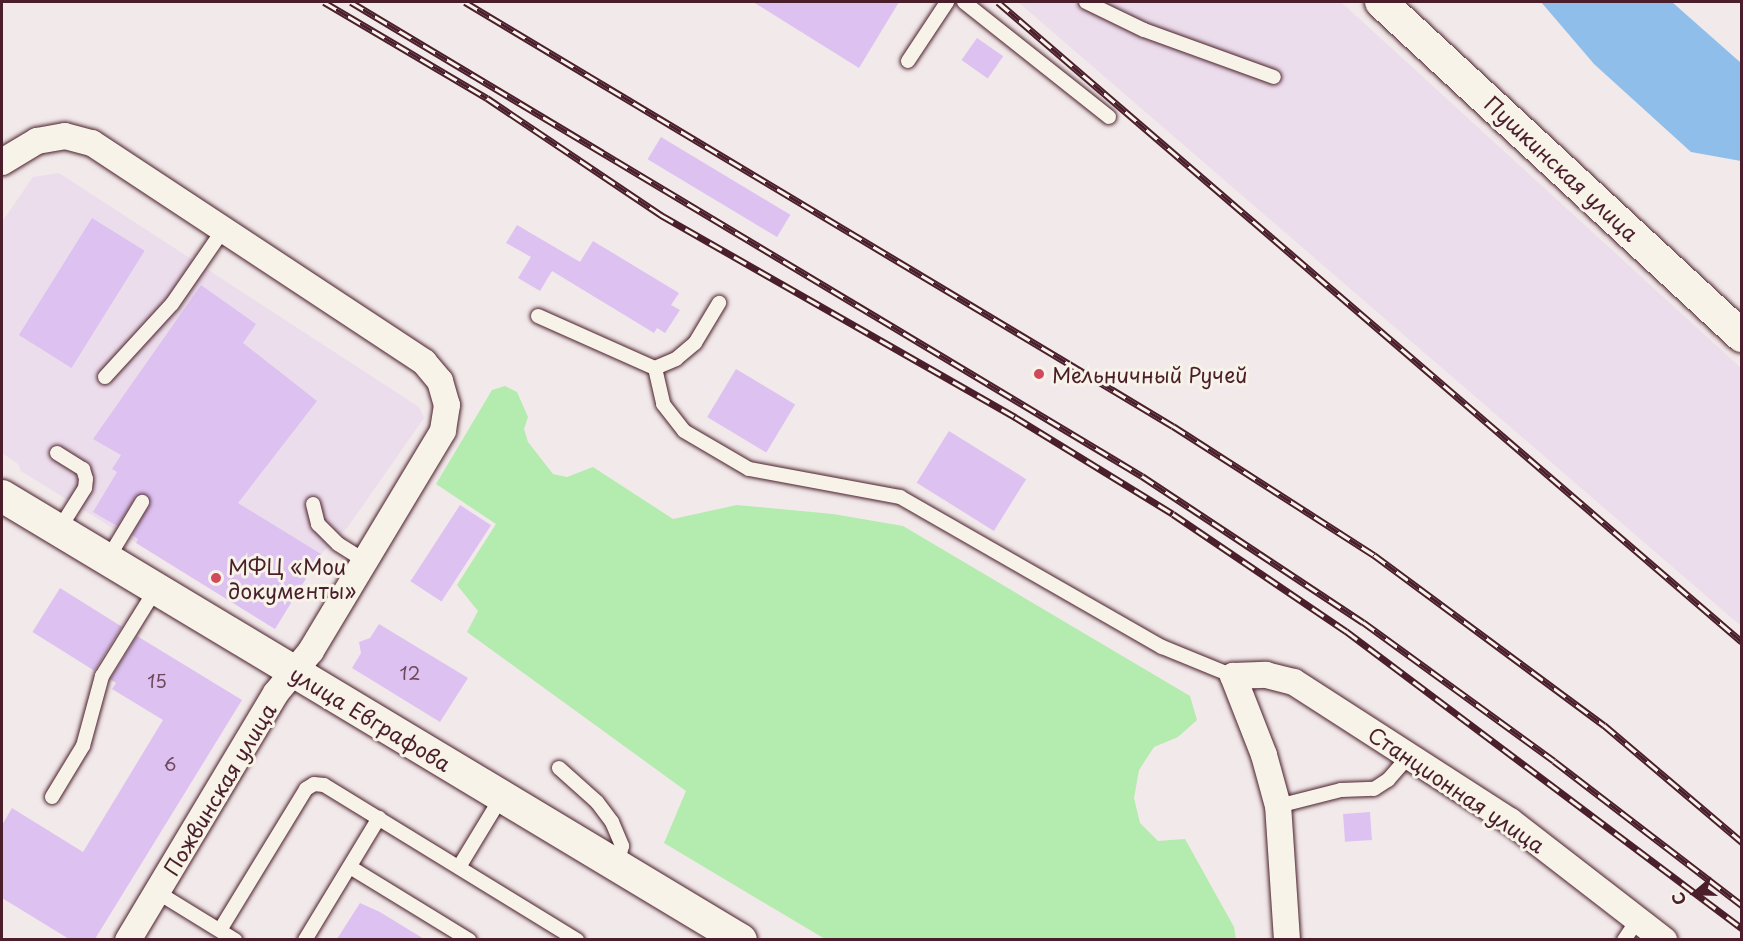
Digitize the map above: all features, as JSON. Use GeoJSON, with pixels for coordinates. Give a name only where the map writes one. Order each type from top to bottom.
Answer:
{"type":"FeatureCollection","features":[{"type":"Feature","properties":{"kind":"street","name":"Пушкинская улица"},"geometry":{"type":"LineString","coordinates":[[1381,2],[1742,336]]}},
{"type":"Feature","properties":{"kind":"street"},"geometry":{"type":"LineString","coordinates":[[2,162],[37,141],[65,136],[92,143],[224,230]]}},
{"type":"Feature","properties":{"kind":"street","name":"Пожвинская улица"},"geometry":{"type":"LineString","coordinates":[[128,939],[276,693],[311,651],[443,431],[445,397],[440,381],[424,362],[224,230]]}},
{"type":"Feature","properties":{"kind":"street","name":"улица Евграфова"},"geometry":{"type":"LineString","coordinates":[[2,496],[741,939]]}},
{"type":"Feature","properties":{"kind":"street","name":"Станционная улица"},"geometry":{"type":"LineString","coordinates":[[1233,676],[1266,675],[1294,682],[1510,821],[1631,929],[1664,939]]}},
{"type":"Feature","properties":{"kind":"street"},"geometry":{"type":"LineString","coordinates":[[1233,676],[1264,755],[1278,806],[1287,939]]}},
{"type":"Feature","properties":{"kind":"lane"},"geometry":{"type":"LineString","coordinates":[[908,61],[947,2]]}},
{"type":"Feature","properties":{"kind":"lane"},"geometry":{"type":"LineString","coordinates":[[964,2],[1109,117]]}},
{"type":"Feature","properties":{"kind":"lane"},"geometry":{"type":"LineString","coordinates":[[1086,2],[1143,30],[1274,77]]}},
{"type":"Feature","properties":{"kind":"lane"},"geometry":{"type":"LineString","coordinates":[[105,377],[172,304],[224,230]]}},
{"type":"Feature","properties":{"kind":"lane"},"geometry":{"type":"LineString","coordinates":[[538,315],[655,368],[676,358],[695,343],[718,303]]}},
{"type":"Feature","properties":{"kind":"lane"},"geometry":{"type":"LineString","coordinates":[[655,368],[663,404],[684,431],[749,469],[900,497],[1162,647],[1233,676]]}},
{"type":"Feature","properties":{"kind":"lane"},"geometry":{"type":"LineString","coordinates":[[57,453],[83,469],[86,479],[85,488],[58,531]]}},
{"type":"Feature","properties":{"kind":"lane"},"geometry":{"type":"LineString","coordinates":[[107,560],[142,501]]}},
{"type":"Feature","properties":{"kind":"lane"},"geometry":{"type":"LineString","coordinates":[[313,504],[318,524],[338,544],[365,561]]}},
{"type":"Feature","properties":{"kind":"lane"},"geometry":{"type":"LineString","coordinates":[[52,797],[83,746],[102,676],[156,589]]}},
{"type":"Feature","properties":{"kind":"lane"},"geometry":{"type":"LineString","coordinates":[[1278,806],[1341,790],[1374,789],[1388,780],[1409,756]]}},
{"type":"Feature","properties":{"kind":"lane"},"geometry":{"type":"LineString","coordinates":[[559,768],[597,802],[612,822],[622,846],[617,865]]}},
{"type":"Feature","properties":{"kind":"lane"},"geometry":{"type":"LineString","coordinates":[[220,930],[306,789],[314,784],[324,785],[577,939]]}},
{"type":"Feature","properties":{"kind":"lane"},"geometry":{"type":"LineString","coordinates":[[459,867],[502,796]]}},
{"type":"Feature","properties":{"kind":"lane"},"geometry":{"type":"LineString","coordinates":[[305,939],[379,818]]}},
{"type":"Feature","properties":{"kind":"lane"},"geometry":{"type":"LineString","coordinates":[[350,867],[469,939]]}},
{"type":"Feature","properties":{"kind":"lane"},"geometry":{"type":"LineString","coordinates":[[157,892],[235,939]]}},
{"type":"Feature","properties":{"kind":"shaded area"},"geometry":{"type":"Polygon","coordinates":[[[1018,2],[1341,2],[1741,368],[1741,626],[1018,2]]]}},
{"type":"Feature","properties":{"kind":"shaded area"},"geometry":{"type":"Polygon","coordinates":[[[59,173],[419,407],[424,418],[347,528],[321,554],[275,629],[21,471],[18,464],[2,453],[2,222],[33,177],[59,173]]]}},
{"type":"Feature","properties":{"kind":"green space"},"geometry":{"type":"Polygon","coordinates":[[[505,386],[517,392],[528,417],[524,429],[528,442],[553,474],[567,477],[593,467],[673,519],[737,505],[833,514],[903,526],[1190,696],[1197,720],[1178,737],[1154,747],[1139,770],[1134,798],[1140,823],[1158,841],[1185,839],[1234,927],[1236,939],[825,939],[664,843],[686,791],[467,632],[478,611],[457,585],[496,524],[436,484],[492,390],[505,386]]]}},
{"type":"Feature","properties":{"kind":"water"},"geometry":{"type":"Polygon","coordinates":[[[1541,2],[1672,2],[1741,63],[1741,161],[1691,152],[1594,64],[1541,2]]]}},
{"type":"Feature","properties":{"kind":"building"},"geometry":{"type":"Polygon","coordinates":[[[753,2],[899,2],[859,68],[753,2]]]}},
{"type":"Feature","properties":{"kind":"building"},"geometry":{"type":"Polygon","coordinates":[[[977,38],[1003,56],[988,78],[962,60],[977,38]]]}},
{"type":"Feature","properties":{"kind":"building"},"geometry":{"type":"Polygon","coordinates":[[[661,137],[790,215],[777,237],[648,159],[661,137]]]}},
{"type":"Feature","properties":{"kind":"building"},"geometry":{"type":"Polygon","coordinates":[[[92,218],[145,251],[71,368],[19,335],[92,218]]]}},
{"type":"Feature","properties":{"kind":"building"},"geometry":{"type":"Polygon","coordinates":[[[517,225],[580,262],[593,241],[679,293],[671,305],[680,310],[665,333],[657,328],[654,333],[552,271],[540,291],[518,278],[531,257],[506,243],[517,225]]]}},
{"type":"Feature","properties":{"kind":"building"},"geometry":{"type":"Polygon","coordinates":[[[201,285],[256,324],[243,343],[317,401],[238,503],[321,554],[275,629],[136,543],[138,539],[132,535],[151,503],[147,495],[135,497],[117,526],[93,512],[117,472],[112,469],[121,455],[93,439],[201,285]]]}},
{"type":"Feature","properties":{"kind":"building"},"geometry":{"type":"Polygon","coordinates":[[[736,369],[795,405],[766,453],[707,417],[736,369]]]}},
{"type":"Feature","properties":{"kind":"building"},"geometry":{"type":"Polygon","coordinates":[[[949,431],[1026,479],[994,531],[917,483],[949,431]]]}},
{"type":"Feature","properties":{"kind":"building"},"geometry":{"type":"Polygon","coordinates":[[[460,505],[491,525],[441,601],[410,581],[460,505]]]}},
{"type":"Feature","properties":{"kind":"building"},"geometry":{"type":"Polygon","coordinates":[[[60,588],[122,627],[94,671],[32,632],[60,588]]]}},
{"type":"Feature","properties":{"kind":"building"},"geometry":{"type":"Polygon","coordinates":[[[379,624],[468,678],[440,722],[352,668],[361,653],[359,642],[370,638],[379,624]]]}},
{"type":"Feature","properties":{"kind":"building"},"geometry":{"type":"Polygon","coordinates":[[[137,636],[242,700],[95,939],[69,939],[2,898],[2,825],[12,808],[83,852],[163,720],[112,689],[116,683],[110,679],[137,636]]]}},
{"type":"Feature","properties":{"kind":"building"},"geometry":{"type":"Polygon","coordinates":[[[1370,812],[1372,840],[1345,842],[1343,814],[1370,812]]]}},
{"type":"Feature","properties":{"kind":"building"},"geometry":{"type":"Polygon","coordinates":[[[360,903],[380,912],[424,939],[337,939],[360,903]]]}},
{"type":"Feature","properties":{"kind":"railway"},"geometry":{"type":"LineString","coordinates":[[324,2],[487,98],[661,215],[1015,417],[1173,514],[1346,631],[1742,928]]}},
{"type":"Feature","properties":{"kind":"railway"},"geometry":{"type":"LineString","coordinates":[[351,2],[1142,476],[1363,622],[1554,761],[1742,905]]}},
{"type":"Feature","properties":{"kind":"railway"},"geometry":{"type":"LineString","coordinates":[[465,2],[1173,426],[1374,555],[1604,725],[1742,842]]}},
{"type":"Feature","properties":{"kind":"railway"},"geometry":{"type":"LineString","coordinates":[[998,2],[1742,642]]}},
{"type":"Feature","properties":{"kind":"place","name":"Мельничный Ручей"},"geometry":{"type":"Point","coordinates":[1039,374]}},
{"type":"Feature","properties":{"kind":"place","name":"МФЦ «Мои документы»"},"geometry":{"type":"Point","coordinates":[216,578]}}]}
